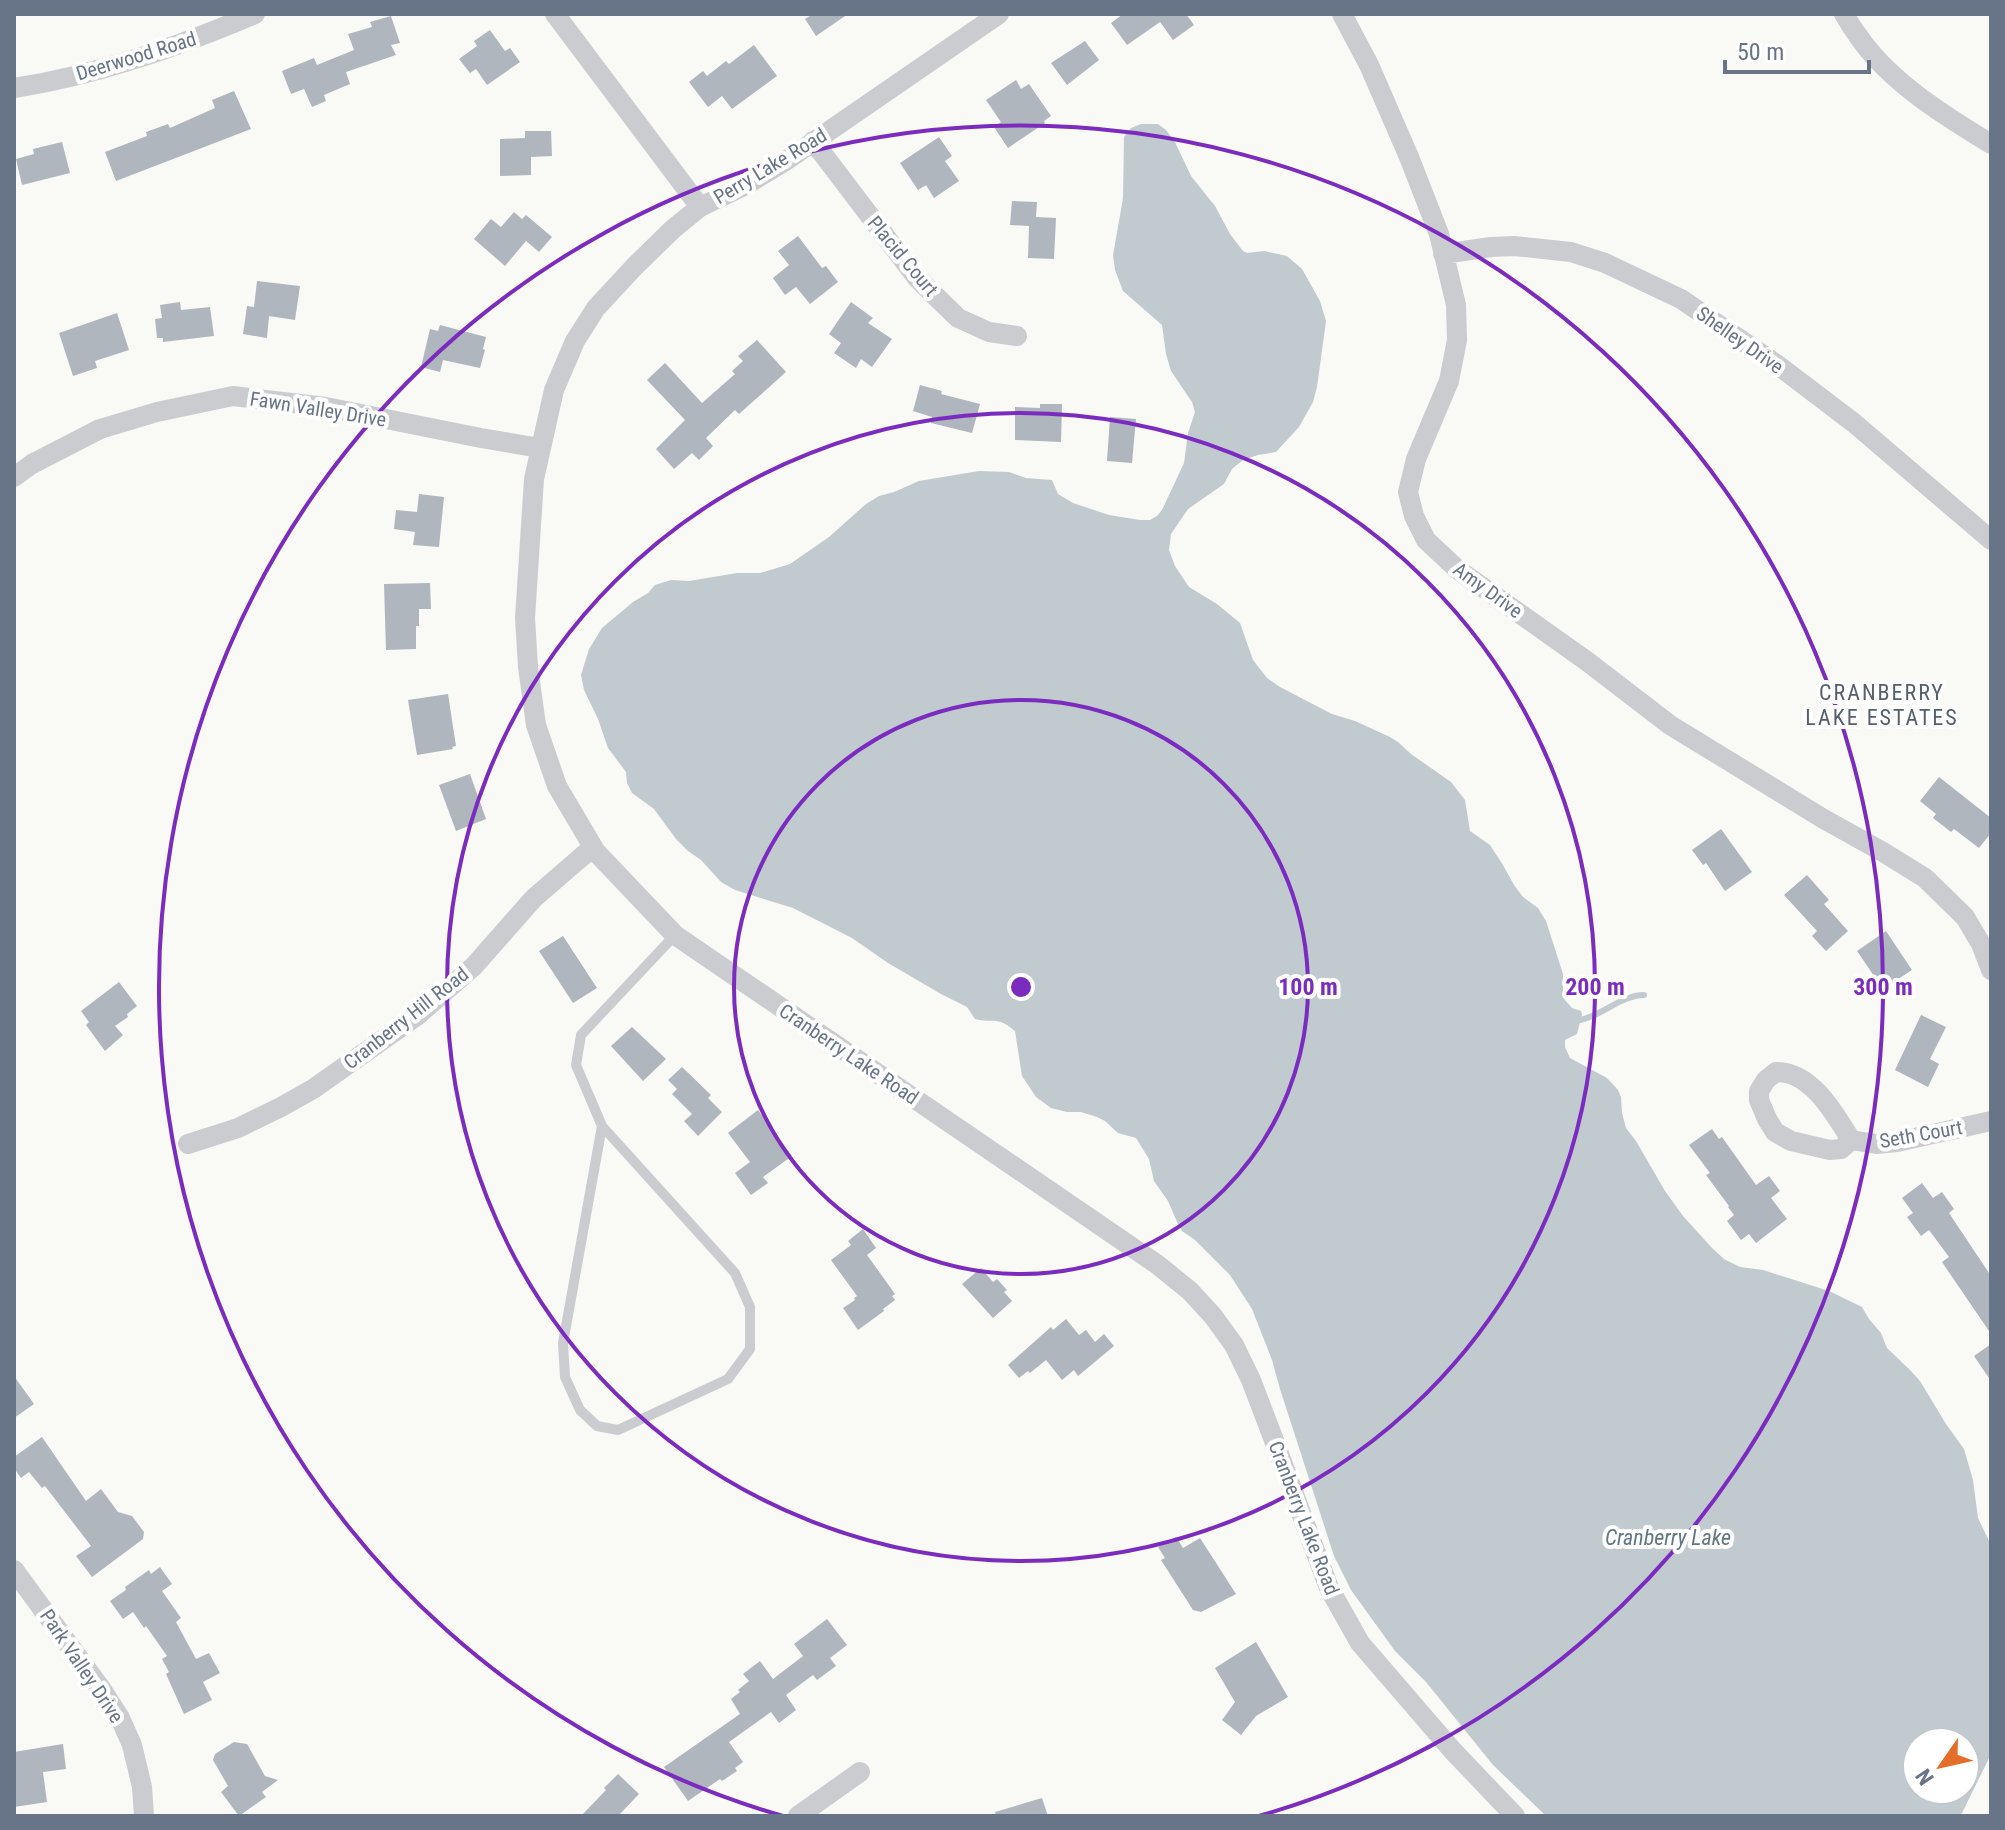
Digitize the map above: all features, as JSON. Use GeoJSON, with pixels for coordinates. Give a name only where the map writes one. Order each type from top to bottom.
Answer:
{"type":"FeatureCollection","features":[{"type":"Feature","properties":{"kind":"street","name":"Deerwood Road"},"geometry":{"type":"LineString","coordinates":[[14,88],[89,73],[141,58],[255,14]]}},
{"type":"Feature","properties":{"kind":"street","name":"Perry Lake Road"},"geometry":{"type":"LineString","coordinates":[[555,14],[700,207],[744,186],[999,14]]}},
{"type":"Feature","properties":{"kind":"street","name":"Amy Drive"},"geometry":{"type":"LineString","coordinates":[[1342,14],[1369,65],[1409,157],[1439,234],[1456,305],[1457,340],[1449,381],[1416,459],[1408,492],[1414,516],[1426,540],[1457,569],[1670,725],[1925,878],[1965,917],[1981,944],[1991,970]]}},
{"type":"Feature","properties":{"kind":"street"},"geometry":{"type":"LineString","coordinates":[[1844,14],[1862,42],[1887,70],[1991,144]]}},
{"type":"Feature","properties":{"kind":"street","name":"Placid Court"},"geometry":{"type":"LineString","coordinates":[[813,141],[917,278],[958,318],[989,332],[1017,336]]}},
{"type":"Feature","properties":{"kind":"street","name":"Cranberry Lake Road"},"geometry":{"type":"LineString","coordinates":[[700,207],[663,238],[596,308],[575,341],[554,390],[534,479],[525,618],[536,725],[557,786],[596,852],[675,935],[1158,1265],[1190,1291],[1234,1345],[1272,1435],[1329,1588],[1360,1643],[1453,1751],[1515,1816]]}},
{"type":"Feature","properties":{"kind":"street","name":"Shelley Drive"},"geometry":{"type":"LineString","coordinates":[[1443,254],[1514,246],[1571,252],[1605,263],[1681,299],[1779,366],[1854,423],[1991,540]]}},
{"type":"Feature","properties":{"kind":"street","name":"Fawn Valley Drive"},"geometry":{"type":"LineString","coordinates":[[14,477],[32,464],[100,429],[157,412],[233,396],[326,407],[540,448]]}},
{"type":"Feature","properties":{"kind":"street","name":"Cranberry Hill Road"},"geometry":{"type":"LineString","coordinates":[[188,1144],[238,1128],[291,1101],[407,1023],[474,966],[534,898],[593,847]]}},
{"type":"Feature","properties":{"kind":"street","name":"Seth Court"},"geometry":{"type":"LineString","coordinates":[[1851,1140],[1841,1149],[1830,1150],[1791,1141],[1775,1132],[1759,1100],[1759,1091],[1776,1072],[1787,1072],[1815,1090],[1851,1140],[1876,1144],[1991,1121]]}},
{"type":"Feature","properties":{"kind":"street","name":"Park Valley Drive"},"geometry":{"type":"LineString","coordinates":[[14,1570],[120,1718],[132,1745],[142,1787],[144,1816]]}},
{"type":"Feature","properties":{"kind":"street"},"geometry":{"type":"LineString","coordinates":[[798,1816],[860,1772]]}},
{"type":"Feature","properties":{"kind":"lane"},"geometry":{"type":"LineString","coordinates":[[602,1126],[563,1343],[565,1377],[580,1410],[597,1426],[618,1430],[728,1379],[750,1349],[750,1307],[735,1273],[602,1126],[576,1065],[581,1035],[675,935]]}},
{"type":"Feature","properties":{"kind":"water","name":"Cranberry Lake"},"geometry":{"type":"Polygon","coordinates":[[[1141,124],[1158,124],[1166,130],[1191,176],[1215,206],[1243,251],[1287,256],[1302,269],[1320,301],[1326,321],[1317,387],[1313,402],[1299,427],[1276,452],[1243,460],[1232,469],[1224,484],[1188,509],[1171,534],[1169,550],[1175,566],[1189,587],[1240,623],[1253,660],[1267,678],[1332,714],[1390,737],[1451,782],[1465,800],[1470,831],[1490,845],[1514,885],[1523,897],[1538,908],[1546,921],[1563,974],[1565,1000],[1582,1014],[1577,1034],[1565,1040],[1570,1058],[1607,1078],[1618,1090],[1626,1128],[1683,1216],[1724,1259],[1740,1267],[1763,1270],[1829,1291],[1862,1307],[1881,1333],[1887,1348],[1920,1381],[1964,1449],[1973,1480],[1978,1518],[1991,1545],[1991,1754],[1981,1774],[1981,1726],[1901,1726],[1901,1806],[1965,1806],[1958,1816],[1546,1816],[1493,1765],[1426,1682],[1395,1651],[1351,1590],[1334,1556],[1272,1360],[1252,1309],[1230,1275],[1182,1231],[1168,1201],[1154,1181],[1149,1159],[1136,1138],[1118,1133],[1097,1117],[1051,1108],[1036,1097],[1022,1076],[1015,1031],[1009,1026],[999,1021],[975,1019],[967,1007],[888,963],[852,938],[793,908],[735,890],[721,882],[676,839],[654,809],[632,793],[626,772],[608,748],[581,675],[589,649],[602,628],[655,585],[671,580],[689,581],[737,573],[760,573],[790,564],[879,496],[919,481],[979,471],[1009,472],[1026,478],[1052,480],[1058,494],[1073,503],[1109,515],[1140,520],[1157,516],[1184,463],[1188,433],[1195,412],[1192,402],[1171,371],[1162,325],[1123,291],[1115,270],[1113,255],[1123,198],[1124,137],[1131,128],[1141,124]]]}},
{"type":"Feature","properties":{"kind":"building"},"geometry":{"type":"Polygon","coordinates":[[[813,14],[848,14],[816,36],[805,19],[813,14]]]}},
{"type":"Feature","properties":{"kind":"building"},"geometry":{"type":"Polygon","coordinates":[[[1123,14],[1186,14],[1194,25],[1173,40],[1160,22],[1127,45],[1111,23],[1123,14]]]}},
{"type":"Feature","properties":{"kind":"building"},"geometry":{"type":"Polygon","coordinates":[[[391,16],[400,43],[391,45],[396,55],[346,72],[350,84],[324,95],[326,101],[312,107],[304,89],[291,94],[282,71],[314,58],[317,65],[354,50],[348,34],[372,27],[370,22],[391,16]]]}},
{"type":"Feature","properties":{"kind":"building"},"geometry":{"type":"Polygon","coordinates":[[[490,30],[505,51],[510,48],[520,62],[487,85],[476,69],[470,73],[459,59],[477,46],[474,41],[490,30]]]}},
{"type":"Feature","properties":{"kind":"building"},"geometry":{"type":"Polygon","coordinates":[[[1085,41],[1099,60],[1067,85],[1051,63],[1085,41]]]}},
{"type":"Feature","properties":{"kind":"building"},"geometry":{"type":"Polygon","coordinates":[[[754,45],[777,76],[732,109],[722,96],[708,107],[689,82],[703,71],[707,76],[726,61],[729,64],[754,45]]]}},
{"type":"Feature","properties":{"kind":"building"},"geometry":{"type":"Polygon","coordinates":[[[1016,80],[1021,89],[1029,84],[1051,116],[1008,148],[994,127],[1001,122],[986,100],[1016,80]]]}},
{"type":"Feature","properties":{"kind":"building"},"geometry":{"type":"Polygon","coordinates":[[[234,91],[251,129],[116,181],[105,152],[147,136],[146,132],[168,124],[170,128],[215,108],[212,100],[234,91]]]}},
{"type":"Feature","properties":{"kind":"building"},"geometry":{"type":"Polygon","coordinates":[[[525,131],[551,131],[552,156],[531,157],[531,175],[500,176],[500,139],[525,138],[525,131]]]}},
{"type":"Feature","properties":{"kind":"building"},"geometry":{"type":"Polygon","coordinates":[[[939,137],[952,156],[945,161],[959,181],[934,198],[926,185],[918,190],[900,163],[939,137]]]}},
{"type":"Feature","properties":{"kind":"building"},"geometry":{"type":"Polygon","coordinates":[[[62,142],[70,173],[22,185],[16,159],[34,154],[33,149],[62,142]]]}},
{"type":"Feature","properties":{"kind":"building"},"geometry":{"type":"Polygon","coordinates":[[[1012,201],[1037,202],[1036,217],[1056,218],[1054,259],[1028,258],[1029,226],[1010,225],[1012,201]]]}},
{"type":"Feature","properties":{"kind":"building"},"geometry":{"type":"Polygon","coordinates":[[[514,212],[522,219],[526,215],[552,237],[539,252],[526,241],[505,266],[474,239],[491,219],[501,227],[514,212]]]}},
{"type":"Feature","properties":{"kind":"building"},"geometry":{"type":"Polygon","coordinates":[[[798,236],[822,268],[826,266],[838,282],[810,304],[796,287],[785,295],[773,278],[789,265],[778,251],[798,236]]]}},
{"type":"Feature","properties":{"kind":"building"},"geometry":{"type":"Polygon","coordinates":[[[257,281],[300,286],[295,320],[269,316],[267,338],[243,334],[247,306],[254,307],[257,281]]]}},
{"type":"Feature","properties":{"kind":"building"},"geometry":{"type":"Polygon","coordinates":[[[180,302],[181,310],[210,307],[214,336],[163,342],[163,338],[157,338],[155,319],[162,318],[160,305],[180,302]]]}},
{"type":"Feature","properties":{"kind":"building"},"geometry":{"type":"Polygon","coordinates":[[[851,302],[873,318],[868,323],[892,339],[872,367],[861,359],[856,368],[834,353],[841,343],[829,334],[851,302]]]}},
{"type":"Feature","properties":{"kind":"building"},"geometry":{"type":"Polygon","coordinates":[[[117,313],[129,350],[95,361],[97,368],[73,376],[59,333],[117,313]]]}},
{"type":"Feature","properties":{"kind":"building"},"geometry":{"type":"Polygon","coordinates":[[[440,325],[486,337],[480,368],[443,360],[440,372],[421,367],[430,329],[438,331],[440,325]]]}},
{"type":"Feature","properties":{"kind":"building"},"geometry":{"type":"Polygon","coordinates":[[[757,340],[786,372],[739,414],[735,410],[706,438],[713,446],[699,460],[692,453],[674,469],[656,449],[685,420],[647,380],[665,363],[702,403],[735,374],[732,371],[743,361],[738,356],[757,340]]]}},
{"type":"Feature","properties":{"kind":"building"},"geometry":{"type":"Polygon","coordinates":[[[920,385],[980,404],[972,433],[931,423],[932,417],[913,411],[920,385]]]}},
{"type":"Feature","properties":{"kind":"building"},"geometry":{"type":"Polygon","coordinates":[[[1040,404],[1062,404],[1061,442],[1015,440],[1015,407],[1040,408],[1040,404]]]}},
{"type":"Feature","properties":{"kind":"building"},"geometry":{"type":"Polygon","coordinates":[[[1110,417],[1136,419],[1132,463],[1107,461],[1110,417]]]}},
{"type":"Feature","properties":{"kind":"building"},"geometry":{"type":"Polygon","coordinates":[[[419,494],[444,497],[439,547],[413,545],[415,532],[394,529],[396,510],[417,512],[419,494]]]}},
{"type":"Feature","properties":{"kind":"building"},"geometry":{"type":"Polygon","coordinates":[[[430,583],[431,609],[419,609],[416,649],[386,650],[384,584],[430,583]]]}},
{"type":"Feature","properties":{"kind":"building"},"geometry":{"type":"Polygon","coordinates":[[[448,694],[456,746],[417,755],[408,700],[448,694]]]}},
{"type":"Feature","properties":{"kind":"building"},"geometry":{"type":"Polygon","coordinates":[[[470,774],[486,819],[456,831],[439,785],[470,774]]]}},
{"type":"Feature","properties":{"kind":"building"},"geometry":{"type":"Polygon","coordinates":[[[1939,777],[1991,818],[1991,833],[1979,848],[1933,818],[1936,814],[1920,801],[1939,777]]]}},
{"type":"Feature","properties":{"kind":"building"},"geometry":{"type":"Polygon","coordinates":[[[1721,829],[1752,872],[1725,891],[1706,863],[1703,865],[1692,850],[1721,829]]]}},
{"type":"Feature","properties":{"kind":"building"},"geometry":{"type":"Polygon","coordinates":[[[1807,875],[1829,900],[1824,904],[1848,931],[1826,951],[1812,936],[1817,931],[1784,895],[1807,875]]]}},
{"type":"Feature","properties":{"kind":"building"},"geometry":{"type":"Polygon","coordinates":[[[1886,931],[1912,970],[1883,989],[1857,951],[1886,931]]]}},
{"type":"Feature","properties":{"kind":"building"},"geometry":{"type":"Polygon","coordinates":[[[563,936],[597,988],[573,1003],[539,951],[563,936]]]}},
{"type":"Feature","properties":{"kind":"building"},"geometry":{"type":"Polygon","coordinates":[[[119,982],[137,1006],[115,1026],[123,1035],[105,1051],[86,1025],[89,1022],[81,1011],[119,982]]]}},
{"type":"Feature","properties":{"kind":"building"},"geometry":{"type":"Polygon","coordinates":[[[1921,1015],[1946,1027],[1930,1059],[1939,1064],[1928,1087],[1895,1070],[1921,1015]]]}},
{"type":"Feature","properties":{"kind":"building"},"geometry":{"type":"Polygon","coordinates":[[[632,1027],[666,1059],[643,1081],[611,1046],[632,1027]]]}},
{"type":"Feature","properties":{"kind":"building"},"geometry":{"type":"Polygon","coordinates":[[[682,1067],[711,1095],[708,1098],[722,1112],[698,1136],[684,1121],[692,1114],[672,1094],[677,1089],[668,1080],[682,1067]]]}},
{"type":"Feature","properties":{"kind":"building"},"geometry":{"type":"Polygon","coordinates":[[[758,1110],[792,1156],[763,1177],[768,1183],[751,1195],[735,1173],[750,1162],[728,1133],[758,1110]]]}},
{"type":"Feature","properties":{"kind":"building"},"geometry":{"type":"Polygon","coordinates":[[[1712,1129],[1719,1139],[1722,1137],[1756,1185],[1769,1176],[1780,1191],[1771,1198],[1787,1219],[1756,1243],[1749,1234],[1741,1240],[1727,1221],[1734,1215],[1706,1175],[1710,1173],[1689,1145],[1712,1129]]]}},
{"type":"Feature","properties":{"kind":"building"},"geometry":{"type":"Polygon","coordinates":[[[1922,1183],[1933,1198],[1942,1192],[1954,1209],[1949,1213],[1991,1276],[1991,1334],[1942,1262],[1949,1257],[1929,1230],[1921,1236],[1907,1217],[1913,1213],[1902,1198],[1922,1183]]]}},
{"type":"Feature","properties":{"kind":"building"},"geometry":{"type":"Polygon","coordinates":[[[863,1229],[876,1248],[867,1255],[895,1294],[892,1296],[895,1300],[858,1330],[843,1308],[857,1296],[831,1260],[851,1245],[848,1241],[863,1229]]]}},
{"type":"Feature","properties":{"kind":"building"},"geometry":{"type":"Polygon","coordinates":[[[981,1268],[993,1282],[997,1279],[1012,1301],[993,1318],[962,1284],[981,1268]]]}},
{"type":"Feature","properties":{"kind":"building"},"geometry":{"type":"Polygon","coordinates":[[[1066,1319],[1079,1335],[1086,1330],[1095,1342],[1104,1334],[1114,1346],[1078,1376],[1074,1370],[1062,1380],[1046,1360],[1019,1378],[1008,1365],[1051,1327],[1053,1330],[1066,1319]]]}},
{"type":"Feature","properties":{"kind":"building"},"geometry":{"type":"Polygon","coordinates":[[[1991,1344],[1991,1381],[1974,1356],[1991,1344]]]}},
{"type":"Feature","properties":{"kind":"building"},"geometry":{"type":"Polygon","coordinates":[[[14,1376],[34,1404],[14,1418],[14,1376]]]}},
{"type":"Feature","properties":{"kind":"building"},"geometry":{"type":"Polygon","coordinates":[[[42,1437],[86,1501],[101,1489],[118,1512],[132,1516],[144,1532],[143,1539],[92,1577],[76,1556],[91,1546],[45,1486],[42,1488],[29,1472],[21,1478],[14,1468],[14,1457],[42,1437]]]}},
{"type":"Feature","properties":{"kind":"building"},"geometry":{"type":"Polygon","coordinates":[[[1176,1537],[1183,1548],[1200,1538],[1236,1594],[1201,1612],[1193,1610],[1161,1560],[1165,1558],[1158,1547],[1176,1537]]]}},
{"type":"Feature","properties":{"kind":"building"},"geometry":{"type":"Polygon","coordinates":[[[160,1567],[172,1584],[162,1591],[181,1618],[176,1622],[196,1659],[209,1653],[220,1673],[203,1682],[212,1700],[184,1714],[166,1674],[169,1672],[162,1659],[167,1656],[133,1612],[123,1619],[110,1601],[149,1570],[151,1574],[160,1567]]]}},
{"type":"Feature","properties":{"kind":"building"},"geometry":{"type":"Polygon","coordinates":[[[827,1619],[847,1645],[830,1658],[836,1666],[817,1680],[813,1675],[786,1695],[796,1710],[779,1723],[771,1712],[729,1742],[743,1762],[735,1768],[737,1771],[688,1801],[664,1767],[740,1714],[731,1699],[749,1681],[743,1674],[760,1661],[773,1679],[803,1656],[794,1644],[827,1619]]]}},
{"type":"Feature","properties":{"kind":"building"},"geometry":{"type":"Polygon","coordinates":[[[1256,1642],[1288,1697],[1256,1716],[1241,1735],[1222,1720],[1235,1702],[1215,1668],[1256,1642]]]}},
{"type":"Feature","properties":{"kind":"building"},"geometry":{"type":"Polygon","coordinates":[[[234,1742],[247,1744],[265,1776],[278,1780],[262,1792],[266,1797],[239,1816],[221,1792],[228,1786],[213,1760],[215,1754],[234,1742]]]}},
{"type":"Feature","properties":{"kind":"building"},"geometry":{"type":"Polygon","coordinates":[[[63,1744],[66,1769],[43,1772],[47,1802],[14,1807],[14,1752],[63,1744]]]}},
{"type":"Feature","properties":{"kind":"building"},"geometry":{"type":"Polygon","coordinates":[[[618,1774],[639,1794],[618,1816],[581,1816],[606,1790],[604,1788],[618,1774]]]}},
{"type":"Feature","properties":{"kind":"building"},"geometry":{"type":"Polygon","coordinates":[[[1042,1798],[1048,1816],[996,1816],[995,1812],[1042,1798]]]}},
{"type":"Feature","properties":{"kind":"waterway"},"geometry":{"type":"LineString","coordinates":[[1580,1020],[1627,998],[1644,995]]}},
{"type":"Feature","properties":{"kind":"district","name":"CRANBERRY LAKE ESTATES"},"geometry":{"type":"Point","coordinates":[1882,704]}}]}
